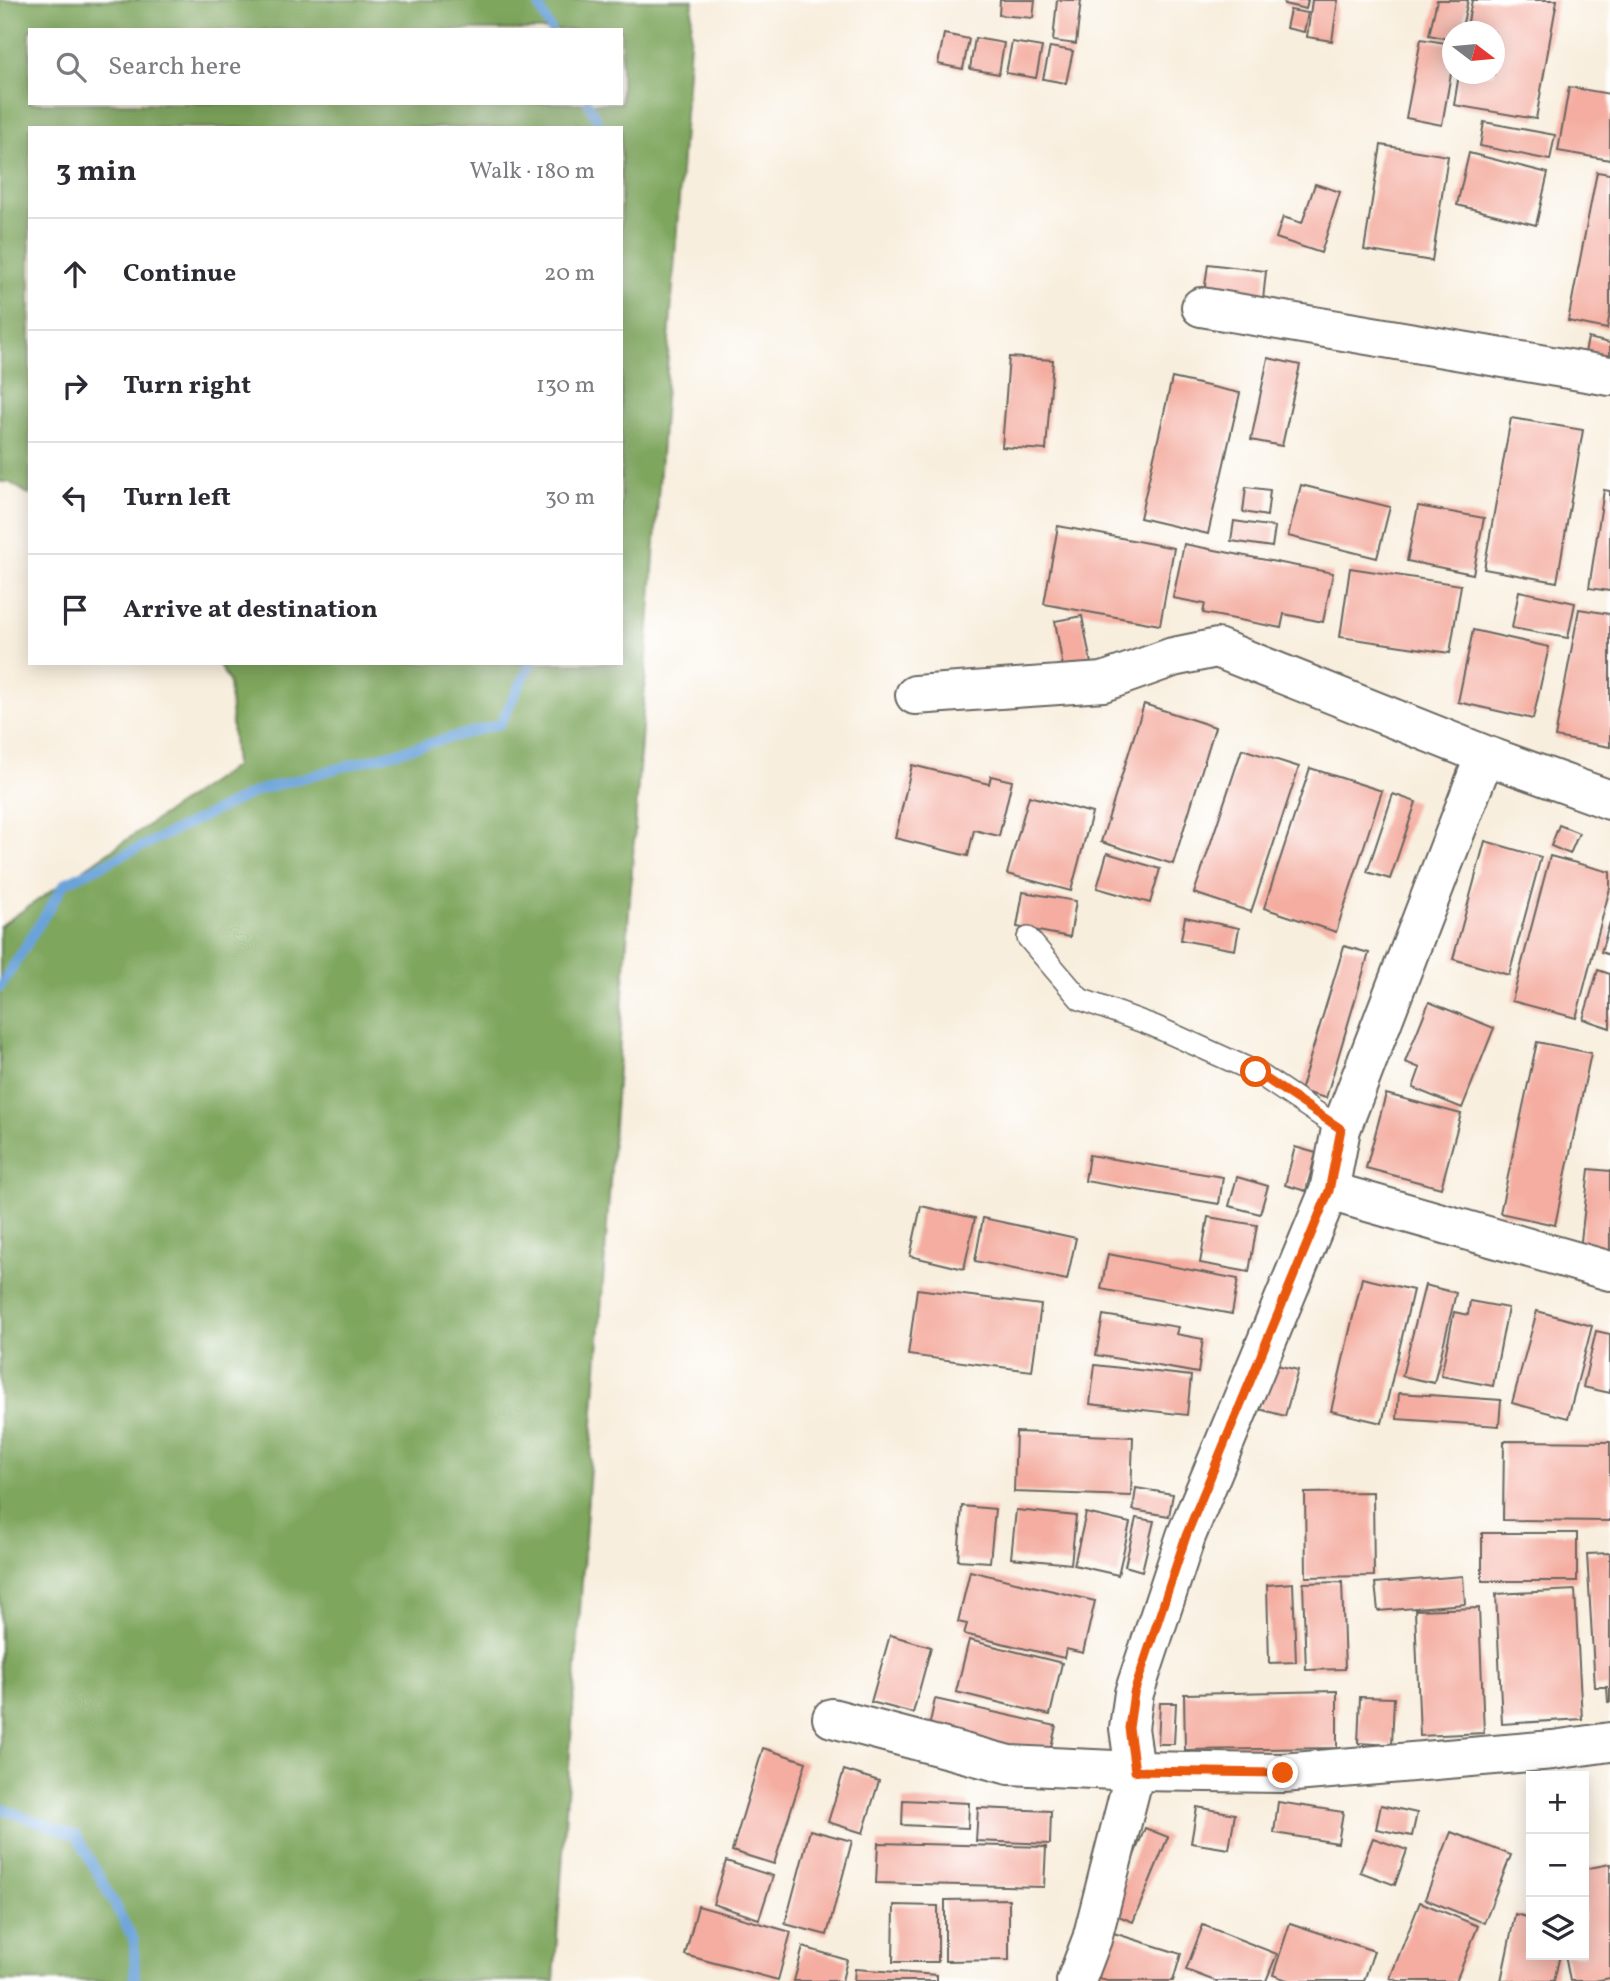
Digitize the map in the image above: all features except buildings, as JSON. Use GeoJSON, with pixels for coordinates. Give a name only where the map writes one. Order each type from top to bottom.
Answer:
{"type":"FeatureCollection","features":[{"type":"Feature","properties":{"kind":"street"},"geometry":{"type":"LineString","coordinates":[[1201,307],[1610,376]]}},
{"type":"Feature","properties":{"kind":"street"},"geometry":{"type":"LineString","coordinates":[[915,695],[1103,682],[1173,657],[1217,648],[1485,755],[1610,800]]}},
{"type":"Feature","properties":{"kind":"street"},"geometry":{"type":"LineString","coordinates":[[1076,1981],[1092,1939],[1135,1771],[1129,1728],[1134,1693],[1186,1536],[1329,1191],[1341,1129],[1485,755]]}},
{"type":"Feature","properties":{"kind":"street"},"geometry":{"type":"LineString","coordinates":[[1329,1191],[1610,1271]]}},
{"type":"Feature","properties":{"kind":"street"},"geometry":{"type":"LineString","coordinates":[[832,1718],[1009,1765],[1135,1771],[1283,1773],[1553,1750],[1610,1742]]}},
{"type":"Feature","properties":{"kind":"lane"},"geometry":{"type":"LineString","coordinates":[[1028,938],[1080,999],[1154,1026],[1256,1072],[1341,1129]]}},
{"type":"Feature","properties":{"kind":"green space"},"geometry":{"type":"Polygon","coordinates":[[[0,0],[693,0],[554,1981],[0,1981],[0,926],[235,766],[229,682],[219,665],[623,665],[623,126],[28,126],[28,494],[9,482],[0,482],[0,0]]]}},
{"type":"Feature","properties":{"kind":"waterway"},"geometry":{"type":"LineString","coordinates":[[536,0],[550,28]]}},
{"type":"Feature","properties":{"kind":"waterway"},"geometry":{"type":"LineString","coordinates":[[589,105],[600,126]]}},
{"type":"Feature","properties":{"kind":"waterway"},"geometry":{"type":"LineString","coordinates":[[0,987],[65,883],[259,790],[500,724],[530,665]]}},
{"type":"Feature","properties":{"kind":"waterway"},"geometry":{"type":"LineString","coordinates":[[0,1808],[77,1836],[134,1940],[135,1981]]}},
{"type":"Feature","properties":{"kind":"route"},"geometry":{"type":"LineString","coordinates":[[1256,1072],[1341,1129],[1329,1191],[1186,1536],[1134,1693],[1129,1728],[1135,1771],[1283,1773]]}}]}
